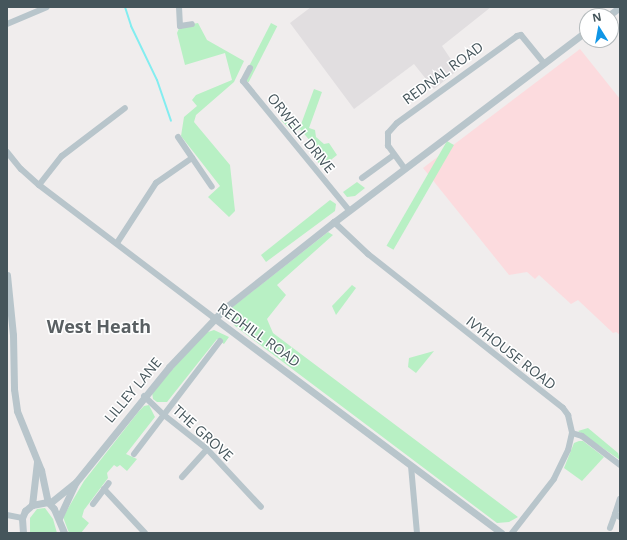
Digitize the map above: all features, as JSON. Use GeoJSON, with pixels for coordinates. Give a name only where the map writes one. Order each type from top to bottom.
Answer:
{"type":"FeatureCollection","features":[{"type":"Feature","properties":{"kind":"street"},"geometry":{"type":"LineString","coordinates":[[7,24],[47,7]]}},
{"type":"Feature","properties":{"kind":"street"},"geometry":{"type":"LineString","coordinates":[[179,7],[180,26],[192,24]]}},
{"type":"Feature","properties":{"kind":"street","name":"REDNAL ROAD"},"geometry":{"type":"LineString","coordinates":[[405,169],[388,146],[391,129],[517,36],[521,35],[544,63]]}},
{"type":"Feature","properties":{"kind":"street"},"geometry":{"type":"LineString","coordinates":[[214,318],[349,210],[579,37]]}},
{"type":"Feature","properties":{"kind":"street","name":"ORWELL DRIVE"},"geometry":{"type":"LineString","coordinates":[[250,68],[243,81],[349,210]]}},
{"type":"Feature","properties":{"kind":"street"},"geometry":{"type":"LineString","coordinates":[[39,185],[62,156],[125,108]]}},
{"type":"Feature","properties":{"kind":"street"},"geometry":{"type":"LineString","coordinates":[[178,137],[212,187]]}},
{"type":"Feature","properties":{"kind":"street","name":"REDHILL ROAD"},"geometry":{"type":"LineString","coordinates":[[7,152],[21,169],[39,185],[501,533]]}},
{"type":"Feature","properties":{"kind":"street"},"geometry":{"type":"LineString","coordinates":[[362,178],[394,155]]}},
{"type":"Feature","properties":{"kind":"street"},"geometry":{"type":"LineString","coordinates":[[116,243],[156,183],[192,158]]}},
{"type":"Feature","properties":{"kind":"street","name":"IVYHOUSE ROAD"},"geometry":{"type":"LineString","coordinates":[[334,222],[368,254],[563,408],[572,424],[572,433]]}},
{"type":"Feature","properties":{"kind":"street"},"geometry":{"type":"LineString","coordinates":[[7,275],[13,334],[14,389],[18,411],[44,480],[49,503],[58,518],[64,533]]}},
{"type":"Feature","properties":{"kind":"street","name":"LILLEY LANE"},"geometry":{"type":"LineString","coordinates":[[58,518],[76,482],[144,396],[214,318]]}},
{"type":"Feature","properties":{"kind":"street"},"geometry":{"type":"LineString","coordinates":[[134,454],[220,341]]}},
{"type":"Feature","properties":{"kind":"street","name":"THE GROVE"},"geometry":{"type":"LineString","coordinates":[[144,396],[164,415],[207,449],[261,507]]}},
{"type":"Feature","properties":{"kind":"street"},"geometry":{"type":"LineString","coordinates":[[512,533],[554,479],[568,450],[572,433],[582,436],[620,465]]}},
{"type":"Feature","properties":{"kind":"street"},"geometry":{"type":"LineString","coordinates":[[182,477],[207,449]]}},
{"type":"Feature","properties":{"kind":"street"},"geometry":{"type":"LineString","coordinates":[[22,533],[22,518],[32,506],[37,462]]}},
{"type":"Feature","properties":{"kind":"street"},"geometry":{"type":"LineString","coordinates":[[411,466],[417,533]]}},
{"type":"Feature","properties":{"kind":"street"},"geometry":{"type":"LineString","coordinates":[[44,480],[58,497]]}},
{"type":"Feature","properties":{"kind":"street","name":"LILLEY LANE"},"geometry":{"type":"LineString","coordinates":[[49,503],[76,482]]}},
{"type":"Feature","properties":{"kind":"street"},"geometry":{"type":"LineString","coordinates":[[93,504],[110,483]]}},
{"type":"Feature","properties":{"kind":"street"},"geometry":{"type":"LineString","coordinates":[[104,489],[145,533]]}},
{"type":"Feature","properties":{"kind":"street"},"geometry":{"type":"LineString","coordinates":[[610,528],[617,516],[620,499]]}},
{"type":"Feature","properties":{"kind":"street"},"geometry":{"type":"LineString","coordinates":[[32,506],[49,503]]}},
{"type":"Feature","properties":{"kind":"street"},"geometry":{"type":"LineString","coordinates":[[7,515],[22,518]]}},
{"type":"Feature","properties":{"kind":"shaded area"},"geometry":{"type":"Polygon","coordinates":[[[311,7],[491,7],[442,46],[458,70],[434,89],[414,64],[354,109],[290,23],[311,7]]]}},
{"type":"Feature","properties":{"kind":"shaded area"},"geometry":{"type":"Polygon","coordinates":[[[580,49],[620,99],[620,335],[616,332],[613,333],[578,300],[571,304],[539,275],[535,279],[527,272],[509,275],[423,168],[580,49]]]}},
{"type":"Feature","properties":{"kind":"green space"},"geometry":{"type":"Polygon","coordinates":[[[198,23],[207,40],[244,61],[234,82],[196,115],[194,122],[230,165],[235,211],[229,217],[208,197],[220,186],[181,136],[184,117],[197,106],[192,100],[196,95],[232,80],[225,53],[185,65],[177,33],[180,26],[198,23]]]}},
{"type":"Feature","properties":{"kind":"green space"},"geometry":{"type":"Polygon","coordinates":[[[271,23],[277,26],[249,82],[242,79],[271,23]]]}},
{"type":"Feature","properties":{"kind":"green space"},"geometry":{"type":"Polygon","coordinates":[[[314,89],[322,92],[309,128],[315,130],[316,137],[324,144],[329,143],[337,155],[322,167],[313,156],[318,150],[300,129],[293,133],[281,120],[300,127],[314,89]]]}},
{"type":"Feature","properties":{"kind":"green space"},"geometry":{"type":"Polygon","coordinates":[[[447,141],[454,145],[393,250],[387,246],[447,141]]]}},
{"type":"Feature","properties":{"kind":"green space"},"geometry":{"type":"Polygon","coordinates":[[[357,182],[365,188],[355,196],[347,197],[343,192],[357,182]]]}},
{"type":"Feature","properties":{"kind":"green space"},"geometry":{"type":"Polygon","coordinates":[[[330,200],[336,204],[335,211],[266,262],[261,255],[330,200]]]}},
{"type":"Feature","properties":{"kind":"green space"},"geometry":{"type":"Polygon","coordinates":[[[328,232],[333,235],[277,285],[286,295],[267,319],[273,333],[518,517],[509,522],[497,523],[235,326],[229,319],[230,309],[328,232]]]}},
{"type":"Feature","properties":{"kind":"green space"},"geometry":{"type":"Polygon","coordinates":[[[352,285],[356,288],[336,315],[332,306],[352,285]]]}},
{"type":"Feature","properties":{"kind":"green space"},"geometry":{"type":"Polygon","coordinates":[[[214,330],[229,337],[224,344],[217,339],[167,402],[157,402],[153,399],[152,392],[205,333],[214,330]]]}},
{"type":"Feature","properties":{"kind":"green space"},"geometry":{"type":"Polygon","coordinates":[[[434,351],[416,373],[408,367],[409,358],[434,351]]]}},
{"type":"Feature","properties":{"kind":"green space"},"geometry":{"type":"Polygon","coordinates":[[[149,405],[155,417],[126,454],[137,459],[127,471],[120,465],[117,467],[114,465],[107,473],[108,478],[84,510],[82,517],[89,523],[81,533],[69,533],[63,517],[84,481],[139,411],[144,406],[149,405]]]}},
{"type":"Feature","properties":{"kind":"green space"},"geometry":{"type":"Polygon","coordinates":[[[588,428],[618,453],[620,460],[578,431],[588,428]]]}},
{"type":"Feature","properties":{"kind":"green space"},"geometry":{"type":"Polygon","coordinates":[[[583,441],[604,457],[582,481],[564,468],[574,443],[583,441]]]}},
{"type":"Feature","properties":{"kind":"green space"},"geometry":{"type":"Polygon","coordinates":[[[45,508],[53,519],[57,533],[30,533],[30,518],[37,509],[45,508]]]}},
{"type":"Feature","properties":{"kind":"waterway"},"geometry":{"type":"LineString","coordinates":[[125,7],[131,26],[157,80],[171,121]]}},
{"type":"Feature","properties":{"kind":"district","name":"West Heath"},"geometry":{"type":"Point","coordinates":[99,326]}}]}
